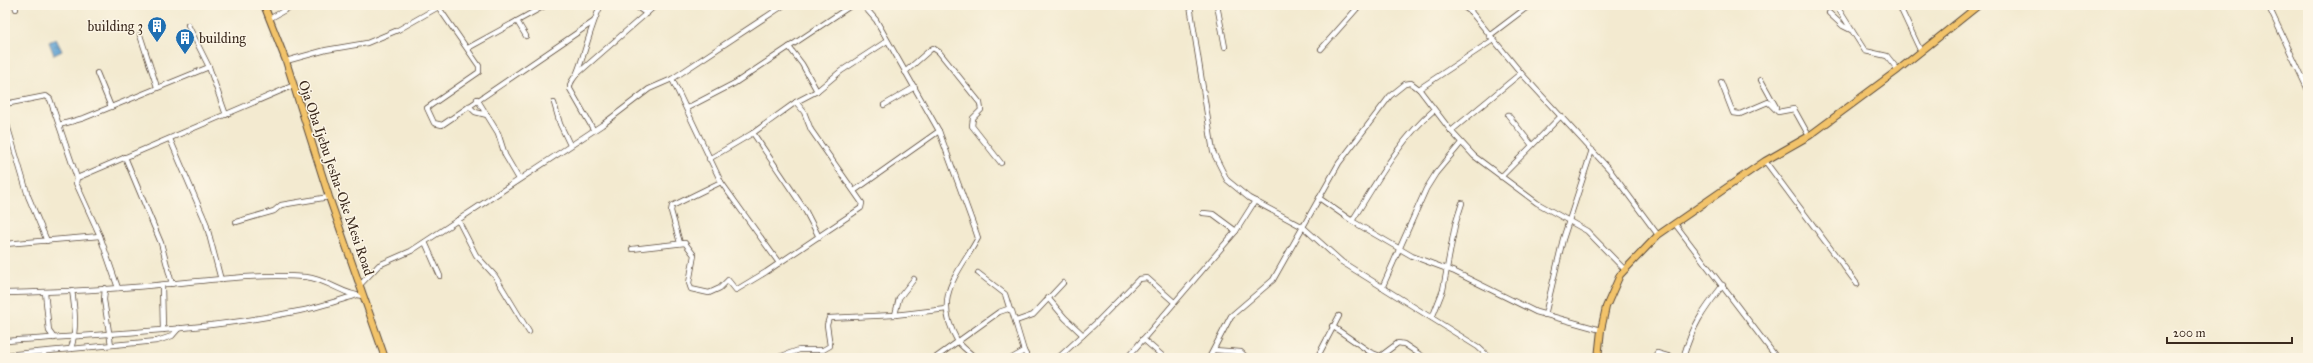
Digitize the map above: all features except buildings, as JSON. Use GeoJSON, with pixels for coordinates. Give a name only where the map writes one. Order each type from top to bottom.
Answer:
{"type":"FeatureCollection","features":[{"type":"Feature","properties":{"kind":"main road","name":"Oja Oba Ijebu Jesha-Oke Mesi Road"},"geometry":{"type":"LineString","coordinates":[[264,5],[286,61],[292,86],[385,358]]}},
{"type":"Feature","properties":{"kind":"main road"},"geometry":{"type":"LineString","coordinates":[[1598,358],[1600,330],[1606,307],[1624,269],[1658,235],[1766,161],[1809,136],[1898,70],[1980,5]]}},
{"type":"Feature","properties":{"kind":"street"},"geometry":{"type":"LineString","coordinates":[[269,19],[294,5]]}},
{"type":"Feature","properties":{"kind":"street"},"geometry":{"type":"LineString","coordinates":[[468,48],[546,5]]}},
{"type":"Feature","properties":{"kind":"street"},"geometry":{"type":"LineString","coordinates":[[576,74],[593,22],[601,5]]}},
{"type":"Feature","properties":{"kind":"street"},"geometry":{"type":"LineString","coordinates":[[634,5],[647,14]]}},
{"type":"Feature","properties":{"kind":"street"},"geometry":{"type":"LineString","coordinates":[[593,129],[570,89],[571,80],[656,5]]}},
{"type":"Feature","properties":{"kind":"street"},"geometry":{"type":"LineString","coordinates":[[360,286],[379,265],[406,254],[425,242],[593,129],[602,125],[649,90],[672,79],[784,5]]}},
{"type":"Feature","properties":{"kind":"street"},"geometry":{"type":"LineString","coordinates":[[687,108],[735,82],[852,5]]}},
{"type":"Feature","properties":{"kind":"street"},"geometry":{"type":"LineString","coordinates":[[863,5],[876,20],[939,131],[959,180],[978,238],[951,282],[946,309],[958,342],[975,358]]}},
{"type":"Feature","properties":{"kind":"street"},"geometry":{"type":"LineString","coordinates":[[1190,5],[1213,152],[1227,180],[1254,202],[1303,227],[1342,262],[1478,346],[1484,356],[1490,358]]}},
{"type":"Feature","properties":{"kind":"street"},"geometry":{"type":"LineString","coordinates":[[1217,5],[1225,47]]}},
{"type":"Feature","properties":{"kind":"street"},"geometry":{"type":"LineString","coordinates":[[1321,49],[1360,5]]}},
{"type":"Feature","properties":{"kind":"street"},"geometry":{"type":"LineString","coordinates":[[1461,5],[1471,12],[1521,73],[1609,169],[1658,235]]}},
{"type":"Feature","properties":{"kind":"street"},"geometry":{"type":"LineString","coordinates":[[1471,12],[1472,5]]}},
{"type":"Feature","properties":{"kind":"street"},"geometry":{"type":"LineString","coordinates":[[1419,89],[1491,38],[1530,5]]}},
{"type":"Feature","properties":{"kind":"street"},"geometry":{"type":"LineString","coordinates":[[1836,5],[1865,51],[1887,56],[1898,70]]}},
{"type":"Feature","properties":{"kind":"street"},"geometry":{"type":"LineString","coordinates":[[1899,5],[1921,52]]}},
{"type":"Feature","properties":{"kind":"street"},"geometry":{"type":"LineString","coordinates":[[2268,5],[2308,90]]}},
{"type":"Feature","properties":{"kind":"street"},"geometry":{"type":"LineString","coordinates":[[286,61],[326,50],[366,43],[398,30],[440,6],[478,64],[479,72],[428,106],[426,111],[434,123],[442,126],[477,99],[593,22]]}},
{"type":"Feature","properties":{"kind":"street"},"geometry":{"type":"LineString","coordinates":[[1829,13],[1843,26],[1851,30]]}},
{"type":"Feature","properties":{"kind":"street"},"geometry":{"type":"LineString","coordinates":[[516,21],[526,36]]}},
{"type":"Feature","properties":{"kind":"street"},"geometry":{"type":"LineString","coordinates":[[188,25],[209,67],[226,115]]}},
{"type":"Feature","properties":{"kind":"street"},"geometry":{"type":"LineString","coordinates":[[140,35],[157,87]]}},
{"type":"Feature","properties":{"kind":"street"},"geometry":{"type":"LineString","coordinates":[[709,159],[753,132],[796,102],[817,91],[841,71],[887,41]]}},
{"type":"Feature","properties":{"kind":"street"},"geometry":{"type":"LineString","coordinates":[[788,47],[802,64],[817,91]]}},
{"type":"Feature","properties":{"kind":"street"},"geometry":{"type":"LineString","coordinates":[[905,72],[933,48],[940,52],[980,103],[981,110],[973,118],[972,126],[1001,163]]}},
{"type":"Feature","properties":{"kind":"street"},"geometry":{"type":"LineString","coordinates":[[59,125],[111,107],[209,67]]}},
{"type":"Feature","properties":{"kind":"street"},"geometry":{"type":"LineString","coordinates":[[97,73],[111,107]]}},
{"type":"Feature","properties":{"kind":"street"},"geometry":{"type":"LineString","coordinates":[[1451,130],[1521,73]]}},
{"type":"Feature","properties":{"kind":"street"},"geometry":{"type":"LineString","coordinates":[[672,79],[721,182],[779,263]]}},
{"type":"Feature","properties":{"kind":"street"},"geometry":{"type":"LineString","coordinates":[[1761,80],[1778,112]]}},
{"type":"Feature","properties":{"kind":"street"},"geometry":{"type":"LineString","coordinates":[[1721,82],[1733,113],[1740,114],[1768,102],[1778,112]]}},
{"type":"Feature","properties":{"kind":"street"},"geometry":{"type":"LineString","coordinates":[[1209,358],[1231,316],[1272,280],[1339,163],[1390,96],[1404,84],[1410,83],[1419,89],[1461,143],[1474,156],[1537,203],[1569,220],[1595,238],[1624,269]]}},
{"type":"Feature","properties":{"kind":"street"},"geometry":{"type":"LineString","coordinates":[[77,178],[292,86]]}},
{"type":"Feature","properties":{"kind":"street"},"geometry":{"type":"LineString","coordinates":[[884,105],[915,87]]}},
{"type":"Feature","properties":{"kind":"street"},"geometry":{"type":"LineString","coordinates":[[5,104],[48,97],[77,178],[76,183],[100,236],[118,288]]}},
{"type":"Feature","properties":{"kind":"street"},"geometry":{"type":"LineString","coordinates":[[477,99],[498,133],[505,155],[519,179]]}},
{"type":"Feature","properties":{"kind":"street"},"geometry":{"type":"LineString","coordinates":[[632,249],[680,243],[688,246],[694,255],[689,286],[695,290],[709,293],[720,288],[728,280],[735,289],[738,289],[861,208],[862,203],[811,130],[804,112],[796,102]]}},
{"type":"Feature","properties":{"kind":"street"},"geometry":{"type":"LineString","coordinates":[[554,103],[560,124],[570,145]]}},
{"type":"Feature","properties":{"kind":"street"},"geometry":{"type":"LineString","coordinates":[[469,106],[475,112],[487,115]]}},
{"type":"Feature","properties":{"kind":"street"},"geometry":{"type":"LineString","coordinates":[[1778,112],[1794,109],[1809,136]]}},
{"type":"Feature","properties":{"kind":"street"},"geometry":{"type":"LineString","coordinates":[[1352,221],[1404,143],[1419,123],[1434,110]]}},
{"type":"Feature","properties":{"kind":"street"},"geometry":{"type":"LineString","coordinates":[[1508,115],[1531,144]]}},
{"type":"Feature","properties":{"kind":"street"},"geometry":{"type":"LineString","coordinates":[[1501,177],[1531,144],[1561,116]]}},
{"type":"Feature","properties":{"kind":"street"},"geometry":{"type":"LineString","coordinates":[[5,118],[28,196],[47,241]]}},
{"type":"Feature","properties":{"kind":"street"},"geometry":{"type":"LineString","coordinates":[[854,191],[939,131]]}},
{"type":"Feature","properties":{"kind":"street"},"geometry":{"type":"LineString","coordinates":[[753,132],[805,210],[819,237]]}},
{"type":"Feature","properties":{"kind":"street"},"geometry":{"type":"LineString","coordinates":[[170,139],[206,223],[221,280]]}},
{"type":"Feature","properties":{"kind":"street"},"geometry":{"type":"LineString","coordinates":[[1382,288],[1398,248],[1432,178],[1461,143]]}},
{"type":"Feature","properties":{"kind":"street"},"geometry":{"type":"LineString","coordinates":[[1545,315],[1569,220],[1592,150]]}},
{"type":"Feature","properties":{"kind":"street"},"geometry":{"type":"LineString","coordinates":[[125,157],[163,247],[172,284]]}},
{"type":"Feature","properties":{"kind":"street"},"geometry":{"type":"LineString","coordinates":[[1766,161],[1857,284]]}},
{"type":"Feature","properties":{"kind":"street"},"geometry":{"type":"LineString","coordinates":[[680,243],[671,208],[721,182]]}},
{"type":"Feature","properties":{"kind":"street"},"geometry":{"type":"LineString","coordinates":[[236,222],[274,211],[281,205],[329,196]]}},
{"type":"Feature","properties":{"kind":"street"},"geometry":{"type":"LineString","coordinates":[[1319,198],[1352,221],[1398,248],[1545,315],[1600,330]]}},
{"type":"Feature","properties":{"kind":"street"},"geometry":{"type":"LineString","coordinates":[[1127,358],[1236,231],[1254,202]]}},
{"type":"Feature","properties":{"kind":"street"},"geometry":{"type":"LineString","coordinates":[[1432,318],[1443,290],[1455,225],[1462,202]]}},
{"type":"Feature","properties":{"kind":"street"},"geometry":{"type":"LineString","coordinates":[[1203,213],[1213,214],[1236,231]]}},
{"type":"Feature","properties":{"kind":"street"},"geometry":{"type":"LineString","coordinates":[[458,220],[476,254],[495,276],[529,332]]}},
{"type":"Feature","properties":{"kind":"street"},"geometry":{"type":"LineString","coordinates":[[1675,224],[1723,285],[1777,358]]}},
{"type":"Feature","properties":{"kind":"street"},"geometry":{"type":"LineString","coordinates":[[5,244],[100,236]]}},
{"type":"Feature","properties":{"kind":"street"},"geometry":{"type":"LineString","coordinates":[[425,242],[440,276]]}},
{"type":"Feature","properties":{"kind":"street"},"geometry":{"type":"LineString","coordinates":[[978,273],[1005,294],[1010,310],[1016,321],[1024,351],[1028,358]]}},
{"type":"Feature","properties":{"kind":"street"},"geometry":{"type":"LineString","coordinates":[[5,293],[118,288],[254,277],[307,277],[331,283],[354,296]]}},
{"type":"Feature","properties":{"kind":"street"},"geometry":{"type":"LineString","coordinates":[[1058,358],[1083,335],[1139,278],[1147,278],[1174,302]]}},
{"type":"Feature","properties":{"kind":"street"},"geometry":{"type":"LineString","coordinates":[[895,315],[899,298],[914,279]]}},
{"type":"Feature","properties":{"kind":"street"},"geometry":{"type":"LineString","coordinates":[[1016,321],[1033,315],[1063,283]]}},
{"type":"Feature","properties":{"kind":"street"},"geometry":{"type":"LineString","coordinates":[[162,285],[163,330]]}},
{"type":"Feature","properties":{"kind":"street"},"geometry":{"type":"LineString","coordinates":[[1683,358],[1691,330],[1723,285]]}},
{"type":"Feature","properties":{"kind":"street"},"geometry":{"type":"LineString","coordinates":[[105,288],[104,300],[110,334],[110,345]]}},
{"type":"Feature","properties":{"kind":"street"},"geometry":{"type":"LineString","coordinates":[[72,290],[76,315],[75,336],[72,349]]}},
{"type":"Feature","properties":{"kind":"street"},"geometry":{"type":"LineString","coordinates":[[45,292],[49,331],[54,338]]}},
{"type":"Feature","properties":{"kind":"street"},"geometry":{"type":"LineString","coordinates":[[5,341],[163,330],[300,311],[354,296],[363,296]]}},
{"type":"Feature","properties":{"kind":"street"},"geometry":{"type":"LineString","coordinates":[[1048,298],[1065,318],[1083,335]]}},
{"type":"Feature","properties":{"kind":"street"},"geometry":{"type":"LineString","coordinates":[[776,358],[799,350],[823,350],[830,346],[827,325],[829,318],[895,315],[946,309]]}},
{"type":"Feature","properties":{"kind":"street"},"geometry":{"type":"LineString","coordinates":[[934,358],[999,312],[1010,310]]}},
{"type":"Feature","properties":{"kind":"street"},"geometry":{"type":"LineString","coordinates":[[1317,358],[1332,326],[1339,316]]}},
{"type":"Feature","properties":{"kind":"street"},"geometry":{"type":"LineString","coordinates":[[1332,326],[1379,357],[1398,343],[1404,344],[1425,358]]}},
{"type":"Feature","properties":{"kind":"street"},"geometry":{"type":"LineString","coordinates":[[5,355],[164,339],[172,336],[178,328]]}},
{"type":"Feature","properties":{"kind":"street"},"geometry":{"type":"LineString","coordinates":[[1143,339],[1165,358]]}},
{"type":"Feature","properties":{"kind":"street"},"geometry":{"type":"LineString","coordinates":[[1214,350],[1241,352],[1247,358]]}},
{"type":"Feature","properties":{"kind":"street"},"geometry":{"type":"LineString","coordinates":[[1012,358],[1024,351]]}},
{"type":"Feature","properties":{"kind":"street"},"geometry":{"type":"LineString","coordinates":[[44,352],[44,358]]}},
{"type":"Feature","properties":{"kind":"street"},"geometry":{"type":"LineString","coordinates":[[1654,358],[1657,353],[1674,358]]}},
{"type":"Feature","properties":{"kind":"water"},"geometry":{"type":"Polygon","coordinates":[[[103,21],[107,21],[109,25],[107,29],[103,29],[101,27],[101,23],[103,21]]]}},
{"type":"Feature","properties":{"kind":"water"},"geometry":{"type":"Polygon","coordinates":[[[56,39],[62,51],[54,55],[49,42],[56,39]]]}},
{"type":"Feature","properties":{"kind":"place","name":"building 3"},"geometry":{"type":"Point","coordinates":[157,43]}},
{"type":"Feature","properties":{"kind":"place","name":"building"},"geometry":{"type":"Point","coordinates":[185,55]}}]}
